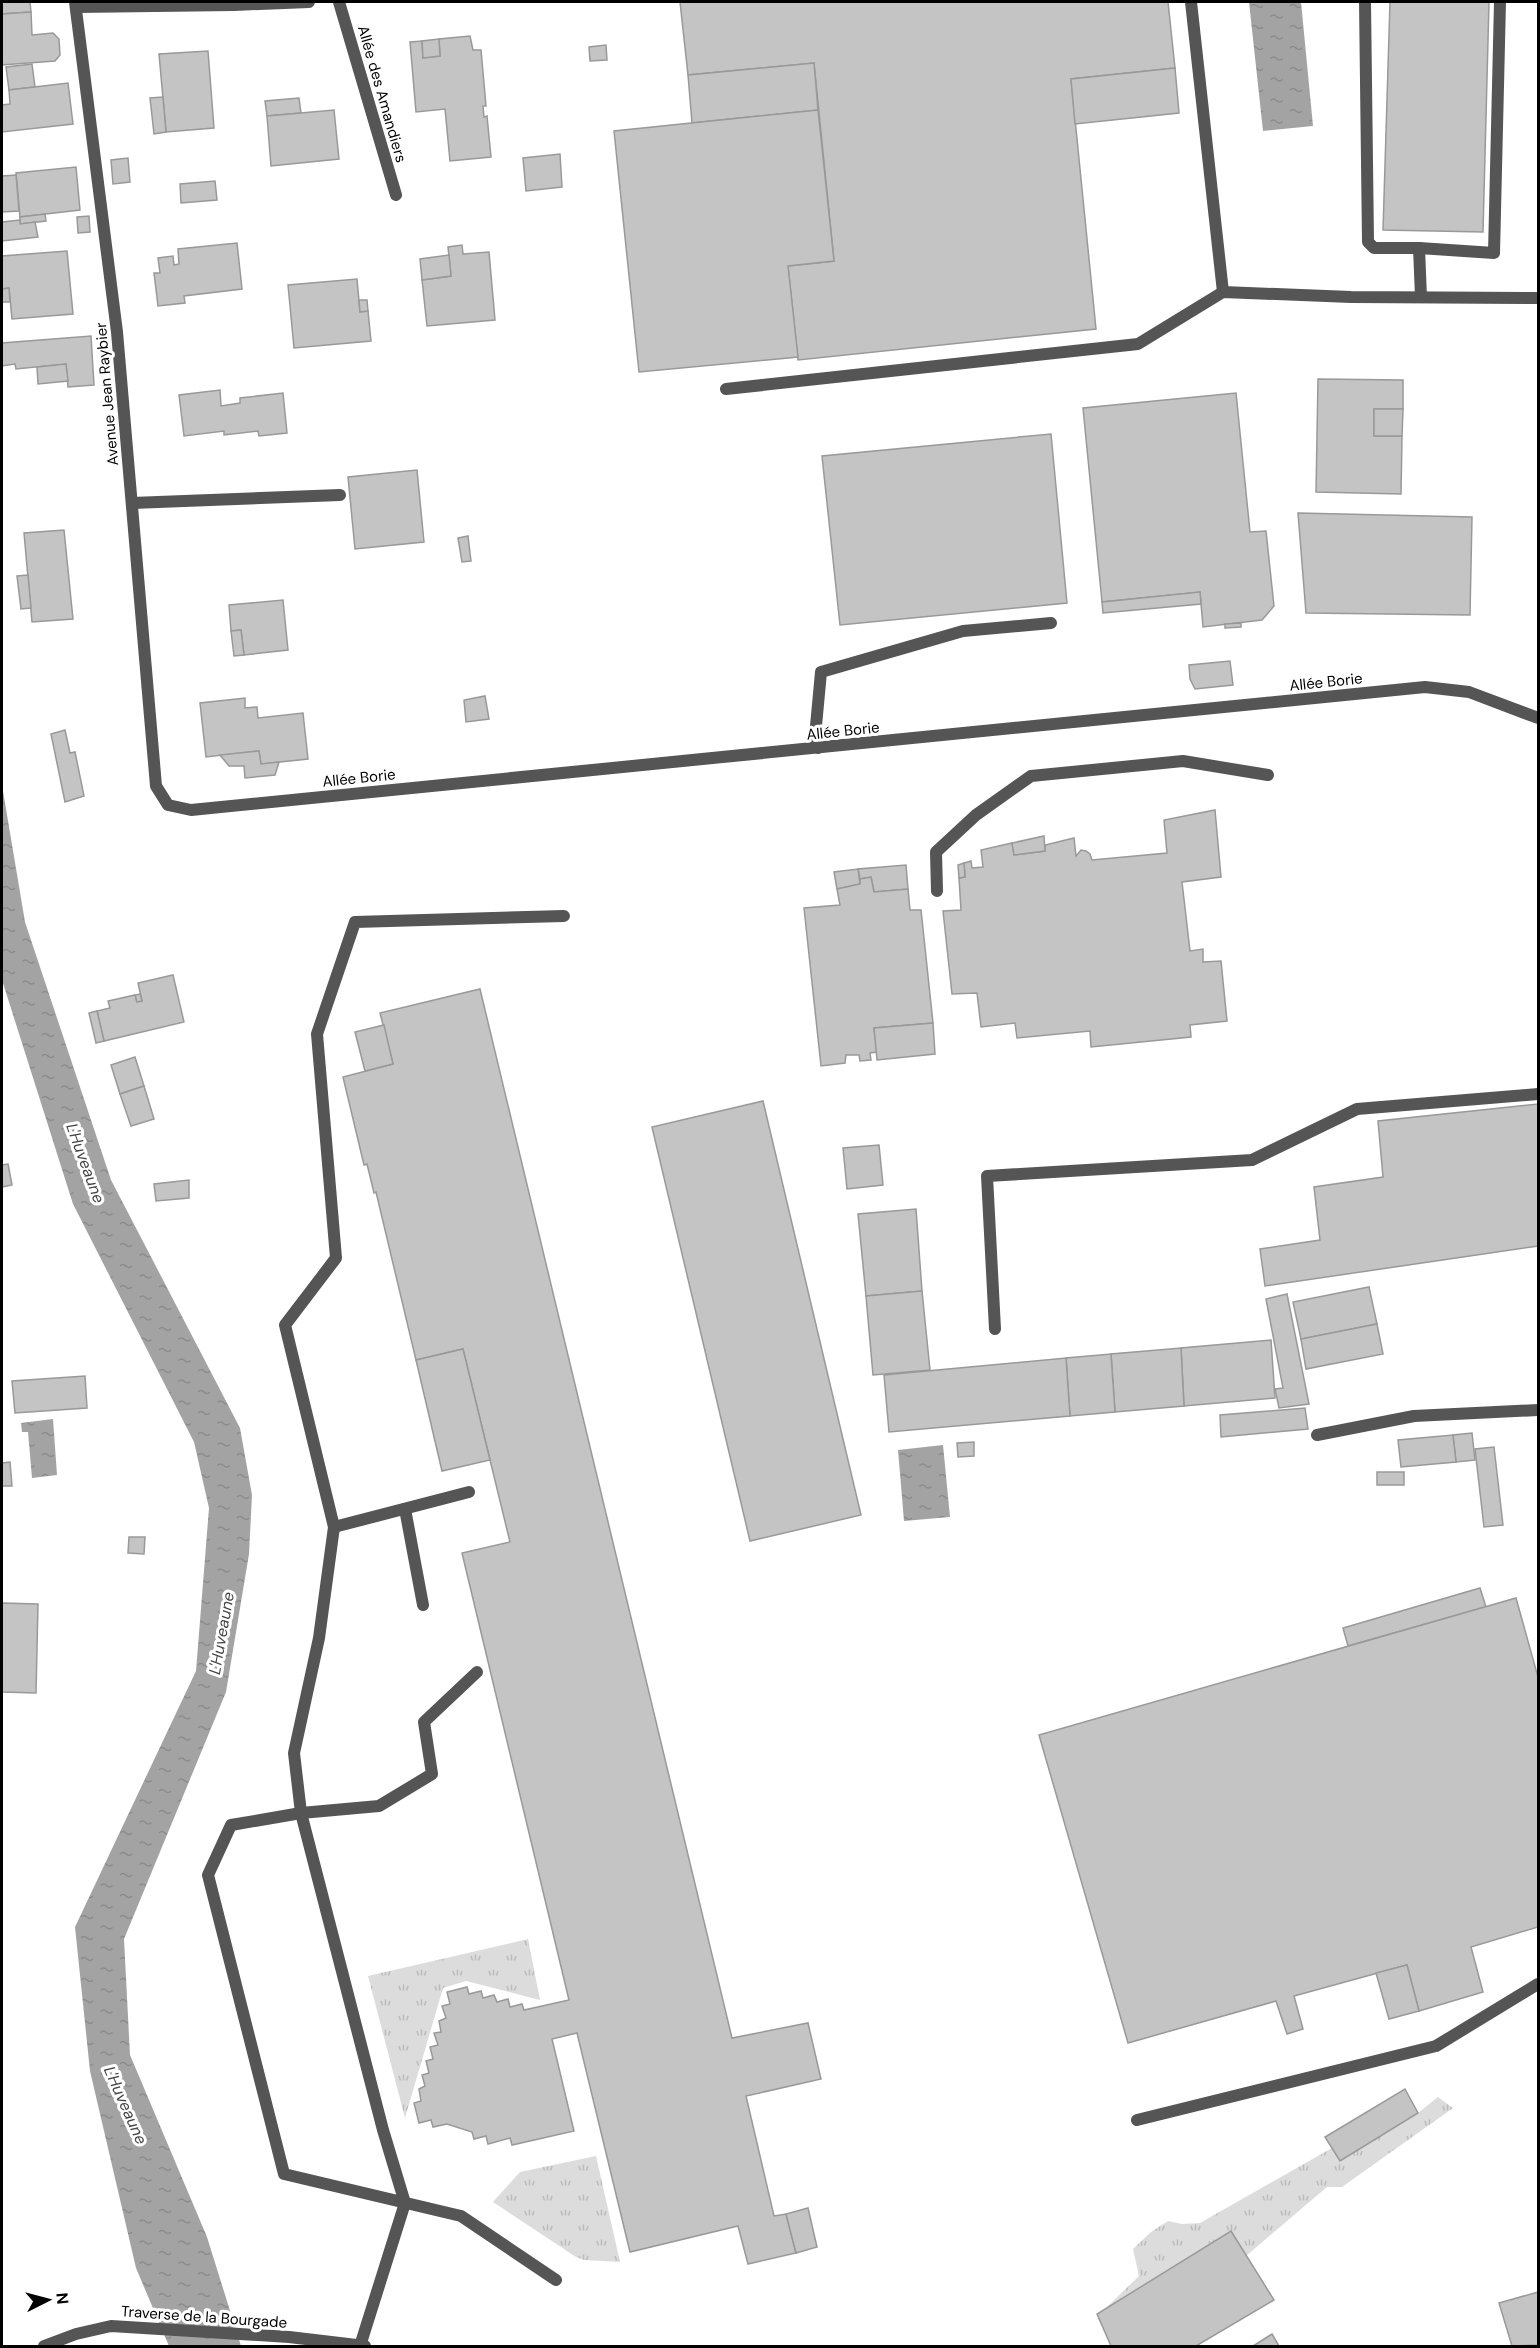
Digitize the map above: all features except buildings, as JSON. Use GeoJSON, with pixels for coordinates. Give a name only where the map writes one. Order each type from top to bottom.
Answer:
{"type":"FeatureCollection","features":[{"type":"Feature","properties":{"kind":"street"},"geometry":{"type":"LineString","coordinates":[[76,4],[234,5],[309,2]]}},
{"type":"Feature","properties":{"kind":"street","name":"Allée des Amandiers"},"geometry":{"type":"LineString","coordinates":[[339,2],[396,195]]}},
{"type":"Feature","properties":{"kind":"street"},"geometry":{"type":"LineString","coordinates":[[1191,2],[1223,292]]}},
{"type":"Feature","properties":{"kind":"street"},"geometry":{"type":"LineString","coordinates":[[1365,2],[1368,242],[1374,248],[1419,248],[1494,253],[1500,2]]}},
{"type":"Feature","properties":{"kind":"street","name":"Avenue Jean Raybier"},"geometry":{"type":"LineString","coordinates":[[76,4],[117,332],[156,786]]}},
{"type":"Feature","properties":{"kind":"street"},"geometry":{"type":"LineString","coordinates":[[1419,248],[1421,297]]}},
{"type":"Feature","properties":{"kind":"street"},"geometry":{"type":"LineString","coordinates":[[726,389],[1138,344],[1223,292],[1351,297],[1539,298]]}},
{"type":"Feature","properties":{"kind":"street"},"geometry":{"type":"LineString","coordinates":[[132,503],[340,495]]}},
{"type":"Feature","properties":{"kind":"street"},"geometry":{"type":"LineString","coordinates":[[818,748],[816,726],[821,672],[963,631],[1051,623]]}},
{"type":"Feature","properties":{"kind":"street","name":"Allée Borie"},"geometry":{"type":"LineString","coordinates":[[156,786],[168,805],[191,810],[1425,687],[1469,692],[1539,718]]}},
{"type":"Feature","properties":{"kind":"street"},"geometry":{"type":"LineString","coordinates":[[937,891],[936,852],[976,815],[1032,776],[1183,761],[1268,775]]}},
{"type":"Feature","properties":{"kind":"street"},"geometry":{"type":"LineString","coordinates":[[362,2346],[405,2203],[383,2130],[301,1814],[294,1753],[319,1638],[334,1527],[285,1325],[336,1258],[317,1034],[355,921],[564,916]]}},
{"type":"Feature","properties":{"kind":"street"},"geometry":{"type":"LineString","coordinates":[[995,1329],[987,1176],[1252,1160],[1357,1109],[1539,1094]]}},
{"type":"Feature","properties":{"kind":"street"},"geometry":{"type":"LineString","coordinates":[[1317,1435],[1414,1416],[1539,1410]]}},
{"type":"Feature","properties":{"kind":"street"},"geometry":{"type":"LineString","coordinates":[[334,1527],[469,1492]]}},
{"type":"Feature","properties":{"kind":"street"},"geometry":{"type":"LineString","coordinates":[[405,1509],[423,1605]]}},
{"type":"Feature","properties":{"kind":"street"},"geometry":{"type":"LineString","coordinates":[[477,1672],[424,1722],[432,1774],[379,1806],[301,1814],[231,1825],[208,1875],[284,2174],[461,2216],[556,2280]]}},
{"type":"Feature","properties":{"kind":"street"},"geometry":{"type":"LineString","coordinates":[[1137,2120],[1436,2046],[1539,1984]]}},
{"type":"Feature","properties":{"kind":"street","name":"Traverse de la Bourgade"},"geometry":{"type":"LineString","coordinates":[[44,2346],[76,2334],[111,2326],[289,2337],[362,2346]]}},
{"type":"Feature","properties":{"kind":"green space"},"geometry":{"type":"Polygon","coordinates":[[[528,1939],[540,2000],[466,1981],[443,1988],[405,2118],[368,1976],[528,1939]]]}},
{"type":"Feature","properties":{"kind":"green space"},"geometry":{"type":"Polygon","coordinates":[[[1438,2097],[1453,2108],[1342,2187],[1327,2187],[1246,2256],[1230,2231],[1106,2308],[1139,2276],[1133,2249],[1151,2232],[1168,2221],[1182,2224],[1200,2223],[1332,2148],[1341,2160],[1418,2113],[1438,2097]]]}},
{"type":"Feature","properties":{"kind":"green space"},"geometry":{"type":"Polygon","coordinates":[[[596,2156],[620,2262],[584,2260],[576,2257],[493,2202],[520,2172],[596,2156]]]}},
{"type":"Feature","properties":{"kind":"water"},"geometry":{"type":"Polygon","coordinates":[[[1249,2],[1301,2],[1313,126],[1263,131],[1249,2]]]}},
{"type":"Feature","properties":{"kind":"water","name":"L'Huveaune"},"geometry":{"type":"Polygon","coordinates":[[[2,785],[25,922],[111,1180],[240,1428],[252,1495],[249,1554],[226,1692],[124,1939],[130,2055],[207,2237],[241,2346],[169,2346],[136,2268],[90,2071],[75,1927],[196,1671],[209,1508],[194,1442],[73,1204],[2,980],[2,785]]]}},
{"type":"Feature","properties":{"kind":"water"},"geometry":{"type":"Polygon","coordinates":[[[53,1419],[57,1475],[32,1478],[28,1432],[22,1432],[21,1423],[53,1419]]]}},
{"type":"Feature","properties":{"kind":"water"},"geometry":{"type":"Polygon","coordinates":[[[943,1445],[950,1517],[904,1521],[898,1450],[943,1445]]]}}]}
